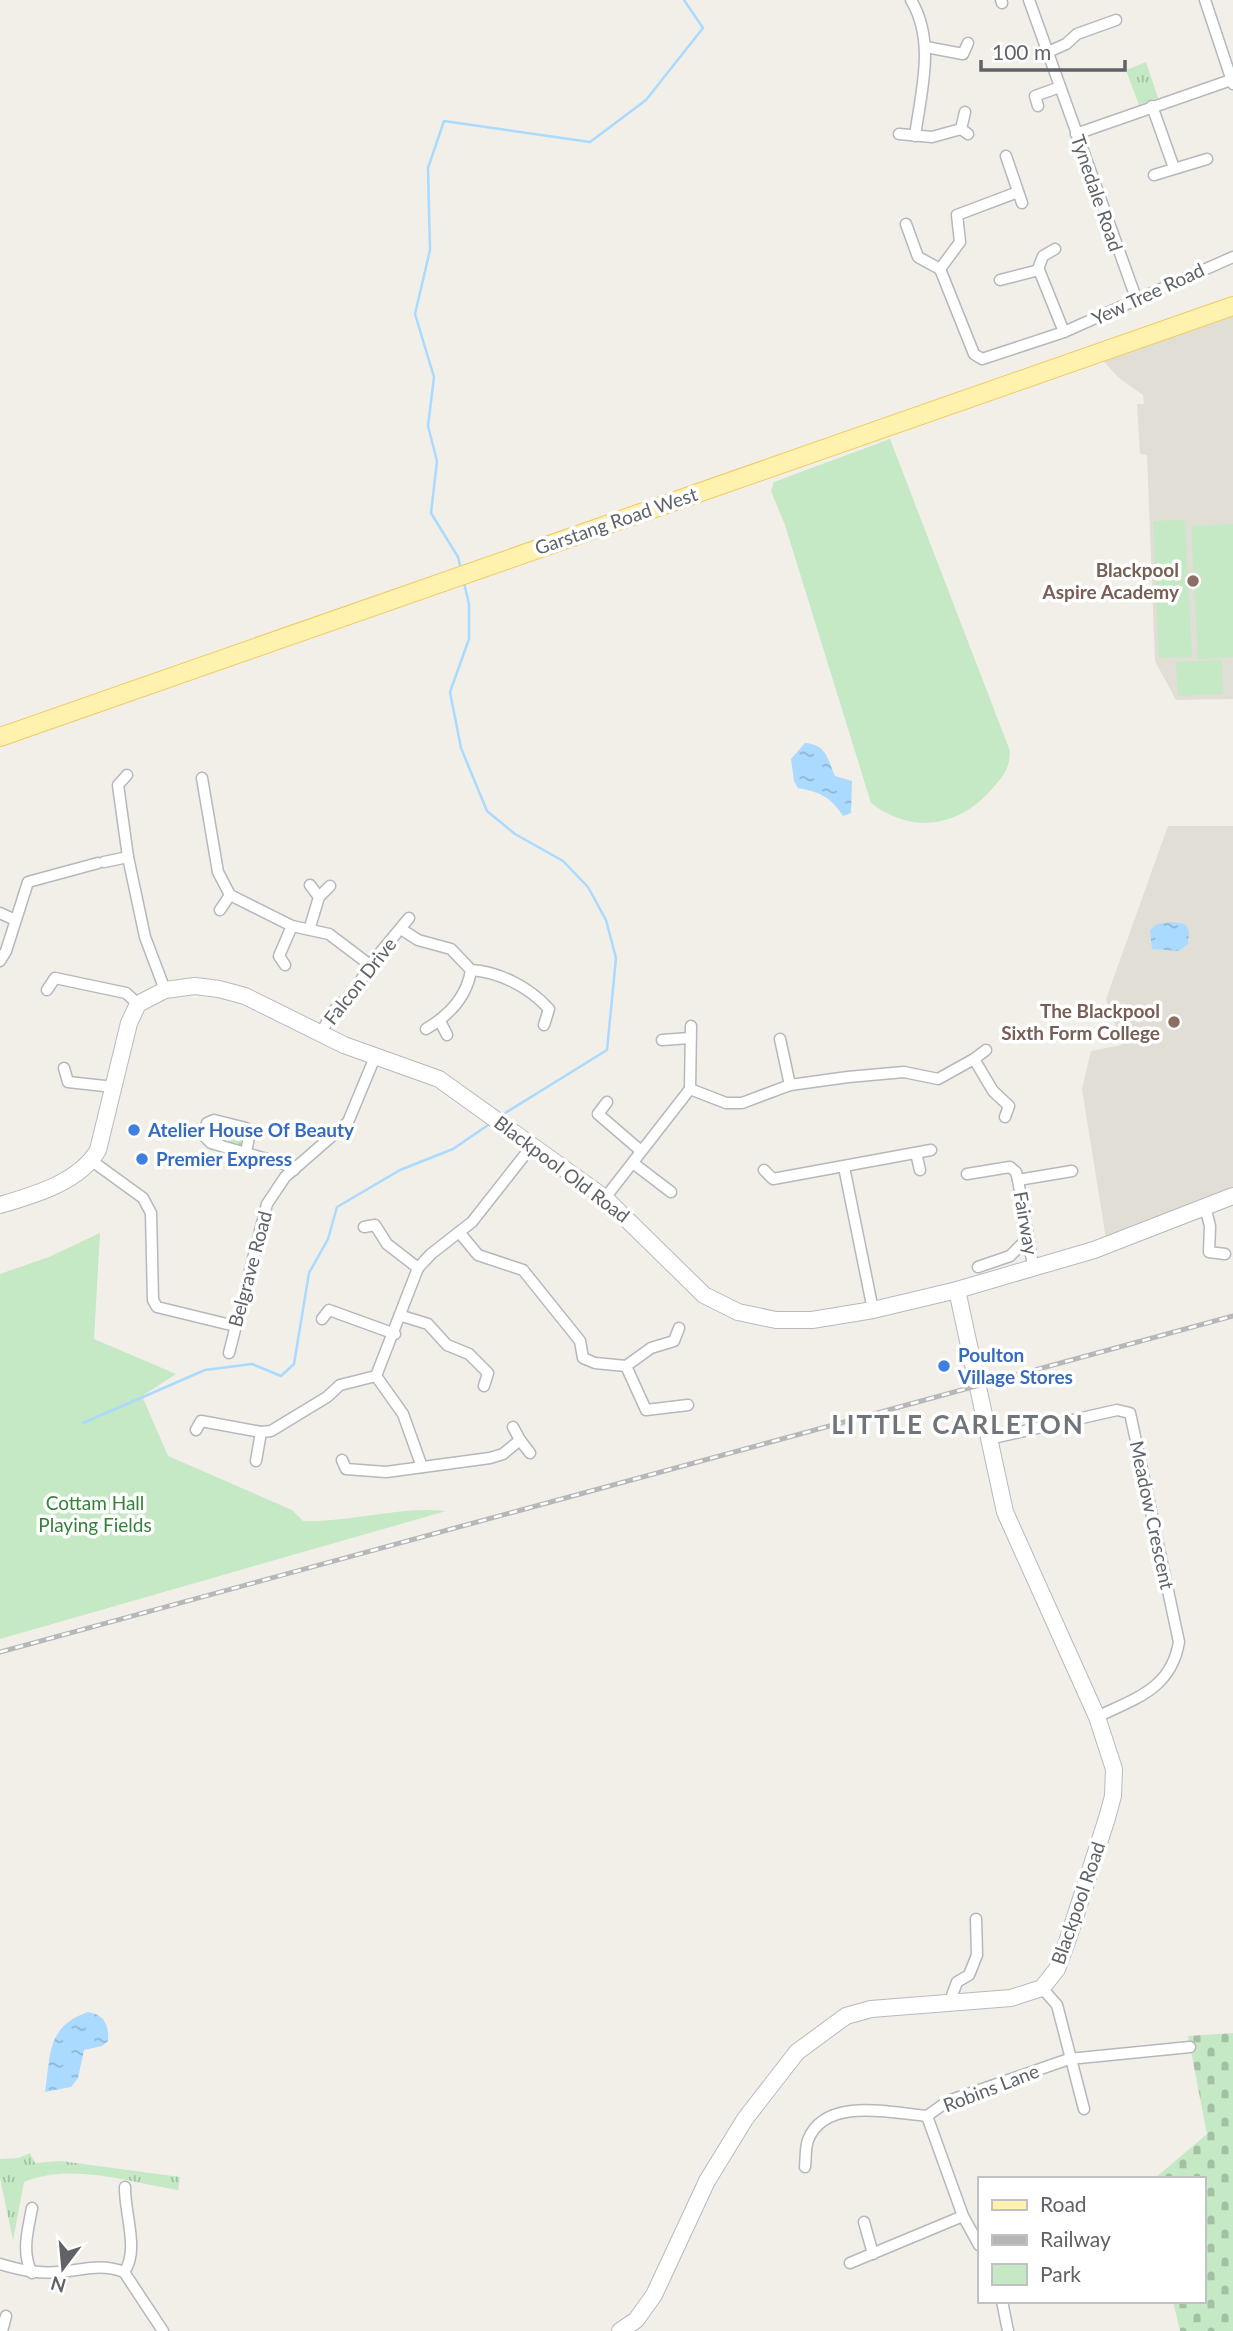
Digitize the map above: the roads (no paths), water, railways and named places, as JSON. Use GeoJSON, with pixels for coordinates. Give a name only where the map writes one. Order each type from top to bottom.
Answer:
{"type":"FeatureCollection","features":[{"type":"Feature","properties":{"kind":"main road","name":"Garstang Road West"},"geometry":{"type":"LineString","coordinates":[[0,737],[1233,306]]}},
{"type":"Feature","properties":{"kind":"main road","name":"Blackpool Old Road"},"geometry":{"type":"LineString","coordinates":[[138,1004],[165,990],[195,986],[234,992],[375,1057],[439,1079],[605,1198],[704,1295],[738,1312],[776,1320],[804,1320],[873,1310],[957,1290],[1094,1250],[1233,1196]]}},
{"type":"Feature","properties":{"kind":"main road"},"geometry":{"type":"LineString","coordinates":[[0,1205],[30,1196],[61,1181],[92,1161],[99,1150],[129,1023],[138,1004]]}},
{"type":"Feature","properties":{"kind":"main road","name":"Blackpool Road"},"geometry":{"type":"LineString","coordinates":[[620,2331],[636,2320],[654,2295],[707,2181],[745,2119],[797,2052],[845,2016],[872,2009],[1011,1998],[1042,1988],[1057,1969],[1113,1796],[1114,1769],[1097,1717],[1004,1512],[957,1290]]}},
{"type":"Feature","properties":{"kind":"street"},"geometry":{"type":"LineString","coordinates":[[911,0],[918,13],[926,47],[915,135]]}},
{"type":"Feature","properties":{"kind":"street","name":"Tynedale Road"},"geometry":{"type":"LineString","coordinates":[[1029,0],[1136,298]]}},
{"type":"Feature","properties":{"kind":"street"},"geometry":{"type":"LineString","coordinates":[[1076,134],[1152,106],[1232,82],[1205,0]]}},
{"type":"Feature","properties":{"kind":"street"},"geometry":{"type":"LineString","coordinates":[[1048,52],[1066,44],[1077,34],[1113,25]]}},
{"type":"Feature","properties":{"kind":"street"},"geometry":{"type":"LineString","coordinates":[[968,43],[963,54],[968,66]]}},
{"type":"Feature","properties":{"kind":"street"},"geometry":{"type":"LineString","coordinates":[[926,47],[963,54]]}},
{"type":"Feature","properties":{"kind":"street"},"geometry":{"type":"LineString","coordinates":[[1038,106],[1035,96],[1060,87]]}},
{"type":"Feature","properties":{"kind":"street"},"geometry":{"type":"LineString","coordinates":[[1152,106],[1174,168]]}},
{"type":"Feature","properties":{"kind":"street"},"geometry":{"type":"LineString","coordinates":[[900,134],[932,137],[965,131],[965,112]]}},
{"type":"Feature","properties":{"kind":"street"},"geometry":{"type":"LineString","coordinates":[[906,225],[918,257],[940,269],[960,242],[957,215],[1020,198],[1006,156]]}},
{"type":"Feature","properties":{"kind":"street"},"geometry":{"type":"LineString","coordinates":[[1154,175],[1207,159]]}},
{"type":"Feature","properties":{"kind":"street"},"geometry":{"type":"LineString","coordinates":[[1055,249],[1043,256],[1038,269],[1064,332]]}},
{"type":"Feature","properties":{"kind":"street","name":"Yew Tree Road"},"geometry":{"type":"LineString","coordinates":[[940,269],[976,357],[982,359],[1064,332],[1233,257]]}},
{"type":"Feature","properties":{"kind":"street"},"geometry":{"type":"LineString","coordinates":[[1000,280],[1038,269]]}},
{"type":"Feature","properties":{"kind":"street"},"geometry":{"type":"LineString","coordinates":[[106,787],[118,785],[127,775]]}},
{"type":"Feature","properties":{"kind":"street"},"geometry":{"type":"LineString","coordinates":[[202,778],[218,872],[230,895],[292,926],[329,934],[370,965]]}},
{"type":"Feature","properties":{"kind":"street"},"geometry":{"type":"LineString","coordinates":[[118,785],[128,858],[145,937],[165,990]]}},
{"type":"Feature","properties":{"kind":"street"},"geometry":{"type":"LineString","coordinates":[[212,840],[225,842]]}},
{"type":"Feature","properties":{"kind":"street"},"geometry":{"type":"LineString","coordinates":[[0,961],[6,951],[28,882],[101,862],[128,858]]}},
{"type":"Feature","properties":{"kind":"street"},"geometry":{"type":"LineString","coordinates":[[310,885],[319,897]]}},
{"type":"Feature","properties":{"kind":"street"},"geometry":{"type":"LineString","coordinates":[[310,928],[319,897],[330,886]]}},
{"type":"Feature","properties":{"kind":"street"},"geometry":{"type":"LineString","coordinates":[[220,910],[230,895]]}},
{"type":"Feature","properties":{"kind":"street"},"geometry":{"type":"LineString","coordinates":[[0,913],[15,920]]}},
{"type":"Feature","properties":{"kind":"street","name":"Falcon Drive"},"geometry":{"type":"LineString","coordinates":[[321,1034],[332,1012],[354,992],[370,965],[409,918]]}},
{"type":"Feature","properties":{"kind":"street"},"geometry":{"type":"LineString","coordinates":[[266,959],[282,961],[292,926]]}},
{"type":"Feature","properties":{"kind":"street","name":"Falcon Drive"},"geometry":{"type":"LineString","coordinates":[[401,929],[418,940],[451,949],[471,970],[502,976],[554,1008],[544,1025]]}},
{"type":"Feature","properties":{"kind":"street"},"geometry":{"type":"LineString","coordinates":[[426,1030],[440,1021],[463,996],[471,970]]}},
{"type":"Feature","properties":{"kind":"street"},"geometry":{"type":"LineString","coordinates":[[47,990],[55,978],[126,993],[138,1004]]}},
{"type":"Feature","properties":{"kind":"street"},"geometry":{"type":"LineString","coordinates":[[440,1021],[447,1035]]}},
{"type":"Feature","properties":{"kind":"street"},"geometry":{"type":"LineString","coordinates":[[605,1198],[690,1089],[691,1026]]}},
{"type":"Feature","properties":{"kind":"street"},"geometry":{"type":"LineString","coordinates":[[662,1040],[690,1038]]}},
{"type":"Feature","properties":{"kind":"street"},"geometry":{"type":"LineString","coordinates":[[780,1039],[790,1085]]}},
{"type":"Feature","properties":{"kind":"street"},"geometry":{"type":"LineString","coordinates":[[690,1089],[726,1103],[742,1103],[790,1085],[904,1072],[938,1079],[986,1050]]}},
{"type":"Feature","properties":{"kind":"street","name":"Belgrave Road"},"geometry":{"type":"LineString","coordinates":[[229,1353],[267,1204],[274,1190],[348,1122],[375,1057]]}},
{"type":"Feature","properties":{"kind":"street"},"geometry":{"type":"LineString","coordinates":[[974,1059],[993,1091],[1011,1108]]}},
{"type":"Feature","properties":{"kind":"street"},"geometry":{"type":"LineString","coordinates":[[64,1068],[68,1082],[114,1087]]}},
{"type":"Feature","properties":{"kind":"street"},"geometry":{"type":"LineString","coordinates":[[586,1118],[598,1114],[607,1102]]}},
{"type":"Feature","properties":{"kind":"street"},"geometry":{"type":"LineString","coordinates":[[598,1114],[640,1151]]}},
{"type":"Feature","properties":{"kind":"street"},"geometry":{"type":"LineString","coordinates":[[376,1376],[395,1334],[409,1286],[418,1268],[472,1222],[531,1147]]}},
{"type":"Feature","properties":{"kind":"street"},"geometry":{"type":"LineString","coordinates":[[764,1171],[771,1184],[931,1150]]}},
{"type":"Feature","properties":{"kind":"street"},"geometry":{"type":"LineString","coordinates":[[246,1152],[294,1170]]}},
{"type":"Feature","properties":{"kind":"street"},"geometry":{"type":"LineString","coordinates":[[916,1153],[920,1170]]}},
{"type":"Feature","properties":{"kind":"street"},"geometry":{"type":"LineString","coordinates":[[92,1161],[143,1198],[150,1213],[153,1300],[157,1307],[235,1326]]}},
{"type":"Feature","properties":{"kind":"street"},"geometry":{"type":"LineString","coordinates":[[633,1163],[671,1192]]}},
{"type":"Feature","properties":{"kind":"street"},"geometry":{"type":"LineString","coordinates":[[844,1167],[873,1310]]}},
{"type":"Feature","properties":{"kind":"street","name":"Fairway"},"geometry":{"type":"LineString","coordinates":[[967,1174],[1010,1167],[1016,1172],[1033,1266]]}},
{"type":"Feature","properties":{"kind":"street","name":"Fairway"},"geometry":{"type":"LineString","coordinates":[[1018,1180],[1072,1171]]}},
{"type":"Feature","properties":{"kind":"street"},"geometry":{"type":"LineString","coordinates":[[1205,1207],[1210,1226],[1209,1252],[1225,1254]]}},
{"type":"Feature","properties":{"kind":"street"},"geometry":{"type":"LineString","coordinates":[[374,1223],[387,1244],[418,1268]]}},
{"type":"Feature","properties":{"kind":"street"},"geometry":{"type":"LineString","coordinates":[[458,1232],[478,1255],[523,1270],[580,1341],[583,1358]]}},
{"type":"Feature","properties":{"kind":"street"},"geometry":{"type":"LineString","coordinates":[[978,1267],[1015,1254],[1028,1238]]}},
{"type":"Feature","properties":{"kind":"street"},"geometry":{"type":"LineString","coordinates":[[329,1298],[326,1315],[395,1334]]}},
{"type":"Feature","properties":{"kind":"street"},"geometry":{"type":"LineString","coordinates":[[401,1316],[428,1324],[447,1345],[469,1354],[494,1371],[484,1386]]}},
{"type":"Feature","properties":{"kind":"street"},"geometry":{"type":"LineString","coordinates":[[583,1358],[595,1363],[626,1366],[651,1348],[678,1344],[679,1328]]}},
{"type":"Feature","properties":{"kind":"street"},"geometry":{"type":"LineString","coordinates":[[572,1367],[583,1358]]}},
{"type":"Feature","properties":{"kind":"street"},"geometry":{"type":"LineString","coordinates":[[626,1366],[646,1410],[688,1405]]}},
{"type":"Feature","properties":{"kind":"street"},"geometry":{"type":"LineString","coordinates":[[199,1420],[261,1432],[284,1425],[346,1382],[376,1376]]}},
{"type":"Feature","properties":{"kind":"street"},"geometry":{"type":"LineString","coordinates":[[376,1376],[403,1414],[422,1468]]}},
{"type":"Feature","properties":{"kind":"street","name":"Meadow Crescent"},"geometry":{"type":"LineString","coordinates":[[989,1439],[1117,1410],[1130,1413],[1179,1642],[1175,1662],[1154,1689],[1097,1717]]}},
{"type":"Feature","properties":{"kind":"street"},"geometry":{"type":"LineString","coordinates":[[513,1426],[530,1453]]}},
{"type":"Feature","properties":{"kind":"street"},"geometry":{"type":"LineString","coordinates":[[257,1461],[261,1432]]}},
{"type":"Feature","properties":{"kind":"street"},"geometry":{"type":"LineString","coordinates":[[341,1481],[344,1464],[386,1472],[422,1468],[490,1458],[503,1454],[520,1440]]}},
{"type":"Feature","properties":{"kind":"street"},"geometry":{"type":"LineString","coordinates":[[950,2001],[957,1982],[969,1975],[977,1955],[976,1919]]}},
{"type":"Feature","properties":{"kind":"street"},"geometry":{"type":"LineString","coordinates":[[1042,1988],[1057,2005],[1084,2109]]}},
{"type":"Feature","properties":{"kind":"street","name":"Robins Lane"},"geometry":{"type":"LineString","coordinates":[[978,2243],[964,2216],[927,2116],[948,2101],[1069,2059],[1189,2047]]}},
{"type":"Feature","properties":{"kind":"street"},"geometry":{"type":"LineString","coordinates":[[805,2167],[808,2140],[819,2125],[837,2113],[867,2111],[927,2116]]}},
{"type":"Feature","properties":{"kind":"street"},"geometry":{"type":"LineString","coordinates":[[124,2272],[131,2263],[124,2207],[125,2187]]}},
{"type":"Feature","properties":{"kind":"street"},"geometry":{"type":"LineString","coordinates":[[32,2208],[25,2245],[27,2264],[32,2273]]}},
{"type":"Feature","properties":{"kind":"street"},"geometry":{"type":"LineString","coordinates":[[850,2263],[964,2216]]}},
{"type":"Feature","properties":{"kind":"street"},"geometry":{"type":"LineString","coordinates":[[864,2222],[873,2254]]}},
{"type":"Feature","properties":{"kind":"street"},"geometry":{"type":"LineString","coordinates":[[0,2264],[32,2273],[61,2272],[97,2265],[124,2272],[163,2331]]}},
{"type":"Feature","properties":{"kind":"street"},"geometry":{"type":"LineString","coordinates":[[1002,2303],[1008,2331]]}},
{"type":"Feature","properties":{"kind":"street"},"geometry":{"type":"LineString","coordinates":[[2,2331],[6,2316]]}},
{"type":"Feature","properties":{"kind":"water"},"geometry":{"type":"Polygon","coordinates":[[[805,743],[818,746],[822,750],[835,776],[852,781],[851,813],[843,816],[824,796],[798,788],[794,781],[791,759],[805,743]]]}},
{"type":"Feature","properties":{"kind":"water"},"geometry":{"type":"Polygon","coordinates":[[[1157,924],[1185,924],[1189,931],[1188,944],[1179,951],[1152,949],[1150,930],[1157,924]]]}},
{"type":"Feature","properties":{"kind":"water"},"geometry":{"type":"Polygon","coordinates":[[[88,2012],[105,2022],[108,2041],[102,2046],[84,2050],[78,2078],[71,2087],[45,2092],[53,2043],[64,2025],[88,2012]]]}},
{"type":"Feature","properties":{"kind":"waterway"},"geometry":{"type":"LineString","coordinates":[[461,569],[458,557],[431,513],[437,461],[428,426],[434,377],[415,314],[430,250],[428,168],[444,121],[590,142],[646,100],[703,28],[684,0]]}},
{"type":"Feature","properties":{"kind":"waterway"},"geometry":{"type":"LineString","coordinates":[[464,583],[469,604],[469,639],[450,692],[461,748],[487,811],[515,834],[563,861],[588,887],[606,920],[616,958],[607,1050],[502,1115]]}},
{"type":"Feature","properties":{"kind":"waterway"},"geometry":{"type":"LineString","coordinates":[[83,1423],[205,1370],[252,1364],[281,1376],[294,1364],[309,1273],[328,1239],[337,1207],[400,1170],[453,1149],[491,1123]]}},
{"type":"Feature","properties":{"kind":"railway"},"geometry":{"type":"LineString","coordinates":[[0,1652],[1233,1316]]}},
{"type":"Feature","properties":{"kind":"place","name":"Blackpool Aspire Academy"},"geometry":{"type":"Point","coordinates":[1193,581]}},
{"type":"Feature","properties":{"kind":"place","name":"The Blackpool Sixth Form College"},"geometry":{"type":"Point","coordinates":[1174,1022]}},
{"type":"Feature","properties":{"kind":"place","name":"Atelier House Of Beauty"},"geometry":{"type":"Point","coordinates":[134,1130]}},
{"type":"Feature","properties":{"kind":"place","name":"Premier Express"},"geometry":{"type":"Point","coordinates":[142,1159]}},
{"type":"Feature","properties":{"kind":"place","name":"Poulton Village Stores"},"geometry":{"type":"Point","coordinates":[944,1366]}},
{"type":"Feature","properties":{"kind":"district","name":"LITTLE CARLETON"},"geometry":{"type":"Point","coordinates":[958,1425]}},
{"type":"Feature","properties":{"kind":"park label","name":"Cottam Hall Playing Fields"},"geometry":{"type":"Point","coordinates":[95,1514]}}]}
